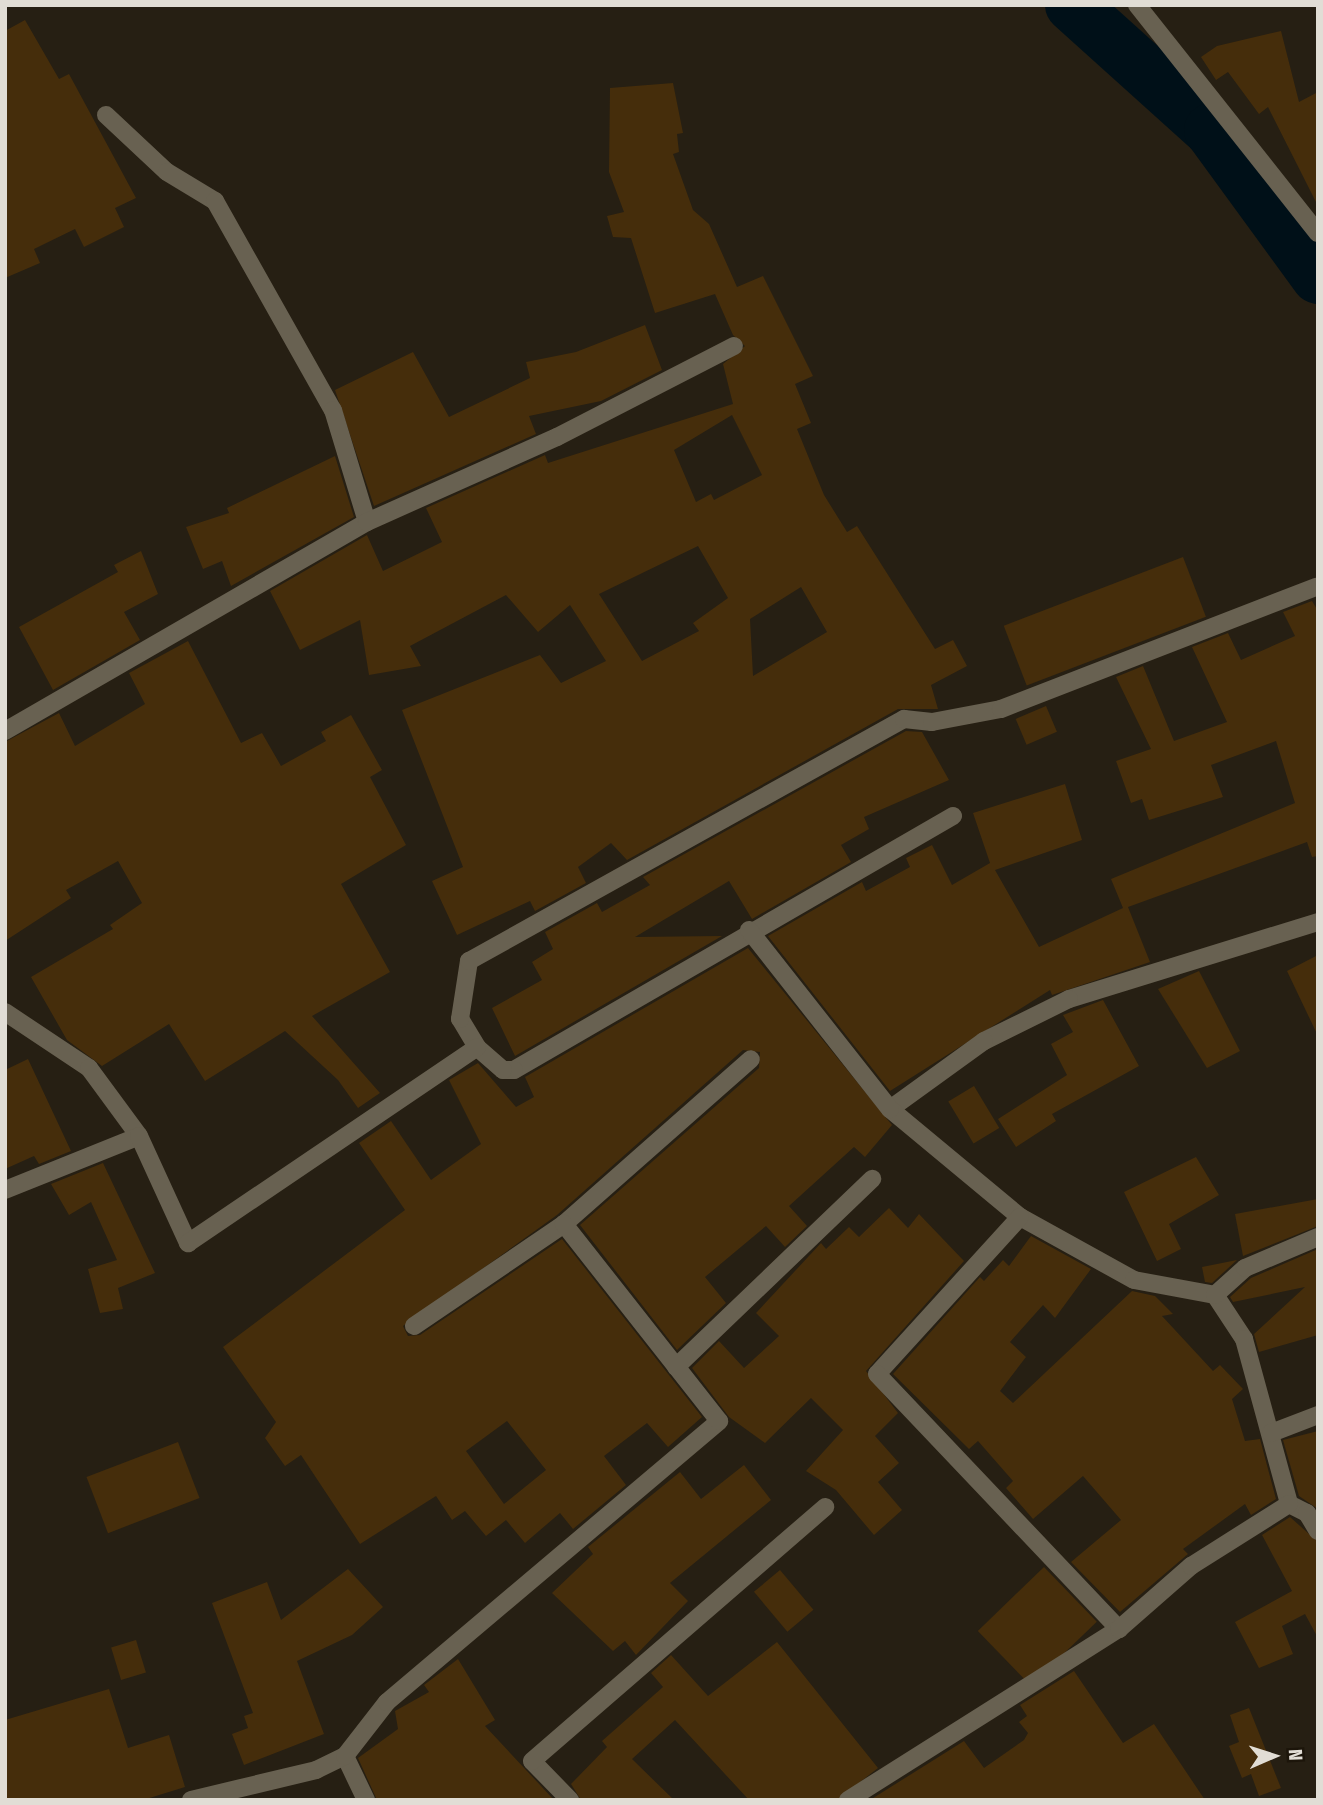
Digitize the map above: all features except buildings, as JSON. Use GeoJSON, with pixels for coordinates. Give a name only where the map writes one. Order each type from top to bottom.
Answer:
{"type":"FeatureCollection","features":[{"type":"Feature","properties":{"kind":"street"},"geometry":{"type":"LineString","coordinates":[[1137,5],[1318,233]]}},
{"type":"Feature","properties":{"kind":"street"},"geometry":{"type":"LineString","coordinates":[[106,115],[167,172],[215,201],[333,410],[367,522]]}},
{"type":"Feature","properties":{"kind":"street"},"geometry":{"type":"LineString","coordinates":[[5,731],[367,522],[557,437],[734,346]]}},
{"type":"Feature","properties":{"kind":"street"},"geometry":{"type":"LineString","coordinates":[[953,816],[749,930],[514,1070],[503,1070],[477,1047],[460,1019],[469,961],[904,719],[933,722],[1001,709],[1316,587]]}},
{"type":"Feature","properties":{"kind":"street"},"geometry":{"type":"LineString","coordinates":[[890,1110],[984,1041],[1069,999],[1318,922]]}},
{"type":"Feature","properties":{"kind":"street"},"geometry":{"type":"LineString","coordinates":[[749,930],[890,1110],[1020,1217],[1134,1280],[1215,1295],[1244,1339],[1289,1504],[1307,1513],[1318,1531]]}},
{"type":"Feature","properties":{"kind":"street"},"geometry":{"type":"LineString","coordinates":[[5,1012],[89,1068],[139,1136],[188,1243],[477,1047]]}},
{"type":"Feature","properties":{"kind":"street"},"geometry":{"type":"LineString","coordinates":[[414,1326],[564,1224],[751,1059]]}},
{"type":"Feature","properties":{"kind":"street"},"geometry":{"type":"LineString","coordinates":[[5,1189],[139,1136]]}},
{"type":"Feature","properties":{"kind":"street"},"geometry":{"type":"LineString","coordinates":[[676,1367],[872,1179]]}},
{"type":"Feature","properties":{"kind":"street"},"geometry":{"type":"LineString","coordinates":[[1020,1217],[877,1374],[1119,1629]]}},
{"type":"Feature","properties":{"kind":"street"},"geometry":{"type":"LineString","coordinates":[[191,1800],[316,1769],[345,1756],[387,1702],[719,1421],[564,1224]]}},
{"type":"Feature","properties":{"kind":"street"},"geometry":{"type":"LineString","coordinates":[[1215,1295],[1245,1268],[1318,1237]]}},
{"type":"Feature","properties":{"kind":"street"},"geometry":{"type":"LineString","coordinates":[[1271,1433],[1318,1415]]}},
{"type":"Feature","properties":{"kind":"street"},"geometry":{"type":"LineString","coordinates":[[848,1800],[1119,1629],[1191,1566],[1289,1504]]}},
{"type":"Feature","properties":{"kind":"street"},"geometry":{"type":"LineString","coordinates":[[570,1800],[532,1761],[825,1507]]}},
{"type":"Feature","properties":{"kind":"street"},"geometry":{"type":"LineString","coordinates":[[345,1756],[366,1800]]}},
{"type":"Feature","properties":{"kind":"waterway"},"geometry":{"type":"LineString","coordinates":[[1072,5],[1211,130],[1318,277]]}}]}
